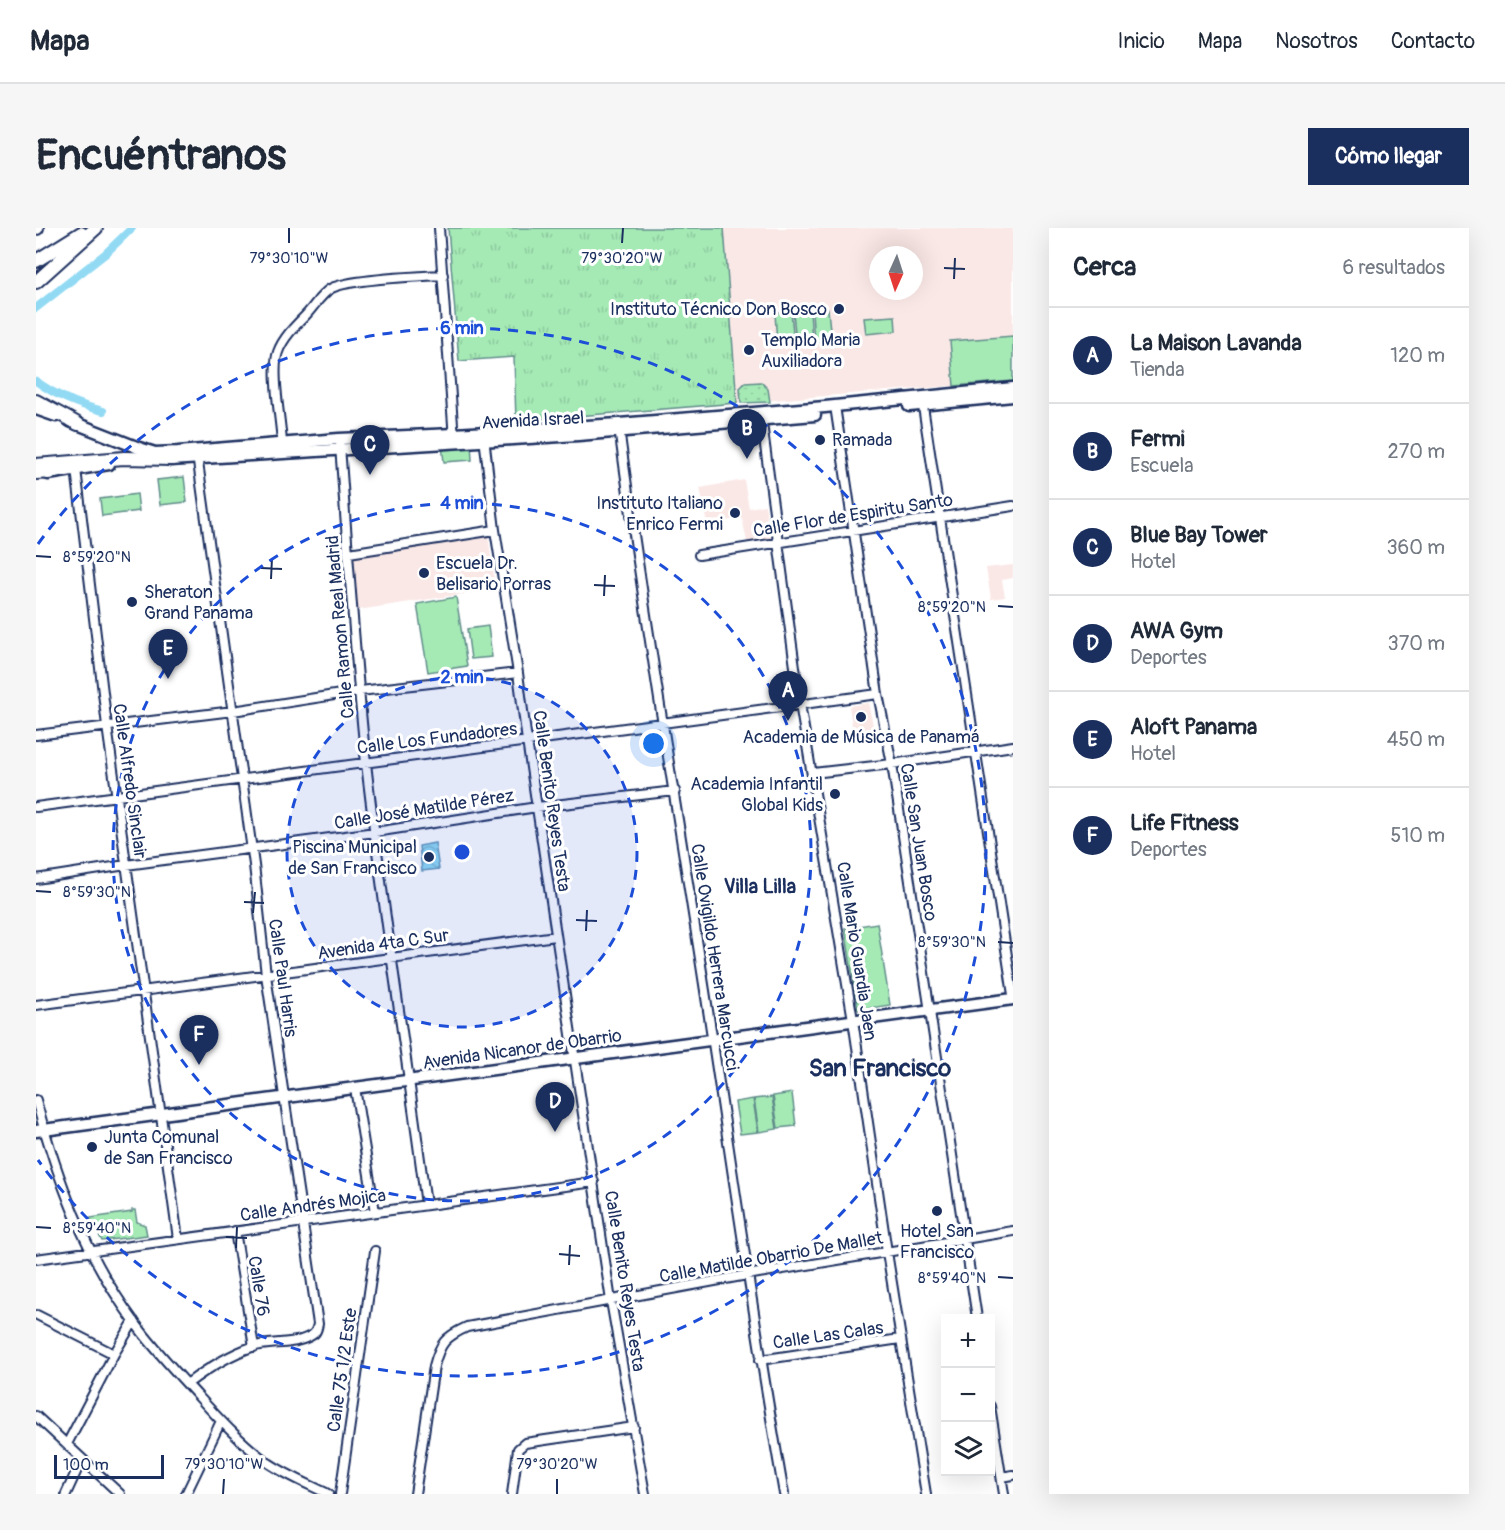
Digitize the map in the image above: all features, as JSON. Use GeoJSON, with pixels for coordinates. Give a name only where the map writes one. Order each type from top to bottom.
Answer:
{"type":"FeatureCollection","features":[{"type":"Feature","properties":{"kind":"highway"},"geometry":{"type":"LineString","coordinates":[[36,261],[88,228]]}},
{"type":"Feature","properties":{"kind":"highway"},"geometry":{"type":"LineString","coordinates":[[36,282],[96,228]]}},
{"type":"Feature","properties":{"kind":"highway"},"geometry":{"type":"LineString","coordinates":[[36,401],[78,424]]}},
{"type":"Feature","properties":{"kind":"highway"},"geometry":{"type":"LineString","coordinates":[[36,459],[155,453]]}},
{"type":"Feature","properties":{"kind":"highway"},"geometry":{"type":"LineString","coordinates":[[36,465],[124,458],[172,459]]}},
{"type":"Feature","properties":{"kind":"highway"},"geometry":{"type":"LineString","coordinates":[[36,476],[54,472]]}},
{"type":"Feature","properties":{"kind":"main road","name":"Avenida Israel"},"geometry":{"type":"LineString","coordinates":[[922,401],[1013,388]]}},
{"type":"Feature","properties":{"kind":"main road","name":"Avenida Israel"},"geometry":{"type":"LineString","coordinates":[[197,455],[340,444],[619,428],[922,401],[1013,396]]}},
{"type":"Feature","properties":{"kind":"main road"},"geometry":{"type":"LineString","coordinates":[[36,409],[155,453],[197,455]]}},
{"type":"Feature","properties":{"kind":"main road","name":"Avenida Israel"},"geometry":{"type":"LineString","coordinates":[[54,472],[172,459],[282,443],[340,444]]}},
{"type":"Feature","properties":{"kind":"main road","name":"Avenida Nicanor de Obarrio"},"geometry":{"type":"LineString","coordinates":[[40,1130],[1013,997]]}},
{"type":"Feature","properties":{"kind":"street"},"geometry":{"type":"LineString","coordinates":[[439,228],[454,438]]}},
{"type":"Feature","properties":{"kind":"street"},"geometry":{"type":"LineString","coordinates":[[282,443],[277,377],[278,353],[292,329],[323,294],[331,288],[343,285],[400,278],[443,276]]}},
{"type":"Feature","properties":{"kind":"street"},"geometry":{"type":"LineString","coordinates":[[922,401],[1013,997]]}},
{"type":"Feature","properties":{"kind":"street","name":"Calle San Juan Bosco"},"geometry":{"type":"LineString","coordinates":[[835,409],[852,531],[878,694],[892,764],[976,1314]]}},
{"type":"Feature","properties":{"kind":"street","name":"Calle Mario Guardia Jaen"},"geometry":{"type":"LineString","coordinates":[[760,416],[800,704],[853,1020],[900,1339],[926,1494]]}},
{"type":"Feature","properties":{"kind":"street","name":"Calle Ovigildo Herrera Marcucci"},"geometry":{"type":"LineString","coordinates":[[619,428],[633,533],[675,791],[760,1360],[784,1494]]}},
{"type":"Feature","properties":{"kind":"street","name":"Calle Benito Reyes Testa"},"geometry":{"type":"LineString","coordinates":[[484,436],[495,530],[611,1300],[645,1494]]}},
{"type":"Feature","properties":{"kind":"street","name":"Calle Ramon Real Madrid"},"geometry":{"type":"LineString","coordinates":[[340,444],[366,762],[426,1205]]}},
{"type":"Feature","properties":{"kind":"street","name":"Calle Paul Harris"},"geometry":{"type":"LineString","coordinates":[[187,1384],[223,1359],[254,1347],[285,1343],[310,1336],[316,1332],[318,1324],[266,975],[233,711],[197,455]]}},
{"type":"Feature","properties":{"kind":"street","name":"Calle Alfredo Sinclair"},"geometry":{"type":"LineString","coordinates":[[76,469],[107,726],[178,1239]]}},
{"type":"Feature","properties":{"kind":"street","name":"Calle Flor de Espiritu Santo"},"geometry":{"type":"LineString","coordinates":[[699,555],[1013,506]]}},
{"type":"Feature","properties":{"kind":"street"},"geometry":{"type":"LineString","coordinates":[[349,553],[495,530]]}},
{"type":"Feature","properties":{"kind":"street"},"geometry":{"type":"LineString","coordinates":[[36,735],[233,711],[360,691],[518,673]]}},
{"type":"Feature","properties":{"kind":"street","name":"Calle Los Fundadores"},"geometry":{"type":"LineString","coordinates":[[36,807],[878,694]]}},
{"type":"Feature","properties":{"kind":"street"},"geometry":{"type":"LineString","coordinates":[[813,773],[1013,746]]}},
{"type":"Feature","properties":{"kind":"street","name":"Calle José Matilde Pérez"},"geometry":{"type":"LineString","coordinates":[[36,879],[537,807],[675,791]]}},
{"type":"Feature","properties":{"kind":"street","name":"Avenida 4ta C Sur"},"geometry":{"type":"LineString","coordinates":[[36,1005],[556,936]]}},
{"type":"Feature","properties":{"kind":"street"},"geometry":{"type":"LineString","coordinates":[[355,1088],[375,1212]]}},
{"type":"Feature","properties":{"kind":"street"},"geometry":{"type":"LineString","coordinates":[[36,1100],[40,1130],[64,1192],[91,1251],[134,1321],[221,1421],[265,1461],[282,1472],[328,1494]]}},
{"type":"Feature","properties":{"kind":"street","name":"Calle Andrés Mojica"},"geometry":{"type":"LineString","coordinates":[[36,1259],[594,1182]]}},
{"type":"Feature","properties":{"kind":"street","name":"Calle 76"},"geometry":{"type":"LineString","coordinates":[[235,1231],[254,1347]]}},
{"type":"Feature","properties":{"kind":"street","name":"Calle Matilde Obarrio De Mallet"},"geometry":{"type":"LineString","coordinates":[[415,1494],[434,1366],[439,1348],[450,1335],[467,1328],[611,1300],[1013,1231]]}},
{"type":"Feature","properties":{"kind":"street","name":"Calle 75 1/2 Este"},"geometry":{"type":"LineString","coordinates":[[340,1494],[375,1251]]}},
{"type":"Feature","properties":{"kind":"street"},"geometry":{"type":"LineString","coordinates":[[37,1315],[114,1354]]}},
{"type":"Feature","properties":{"kind":"street"},"geometry":{"type":"LineString","coordinates":[[67,1444],[134,1321]]}},
{"type":"Feature","properties":{"kind":"street","name":"Calle Las Calas"},"geometry":{"type":"LineString","coordinates":[[760,1360],[900,1339]]}},
{"type":"Feature","properties":{"kind":"street"},"geometry":{"type":"LineString","coordinates":[[36,1416],[120,1494]]}},
{"type":"Feature","properties":{"kind":"street"},"geometry":{"type":"LineString","coordinates":[[186,1494],[221,1421]]}},
{"type":"Feature","properties":{"kind":"street"},"geometry":{"type":"LineString","coordinates":[[993,1422],[1004,1494]]}},
{"type":"Feature","properties":{"kind":"street"},"geometry":{"type":"LineString","coordinates":[[512,1494],[518,1449],[525,1443],[634,1427]]}},
{"type":"Feature","properties":{"kind":"street"},"geometry":{"type":"LineString","coordinates":[[66,1494],[82,1459]]}},
{"type":"Feature","properties":{"kind":"street"},"geometry":{"type":"LineString","coordinates":[[1002,1477],[1013,1475]]}},
{"type":"Feature","properties":{"kind":"shaded area","name":"Instituto Técnico Don Bosco"},"geometry":{"type":"Polygon","coordinates":[[[724,228],[1013,228],[1013,381],[737,403],[724,228]]]}},
{"type":"Feature","properties":{"kind":"shaded area","name":"Instituto Italiano Enrico Fermi"},"geometry":{"type":"Polygon","coordinates":[[[744,480],[749,508],[765,505],[770,538],[747,542],[742,518],[707,524],[700,488],[744,480]]]}},
{"type":"Feature","properties":{"kind":"shaded area","name":"Escuela Dr. Belisario Porras"},"geometry":{"type":"Polygon","coordinates":[[[488,536],[496,589],[358,610],[353,557],[488,536]]]}},
{"type":"Feature","properties":{"kind":"shaded area"},"geometry":{"type":"Polygon","coordinates":[[[1013,565],[1013,578],[1002,580],[1005,597],[991,599],[986,568],[1013,565]]]}},
{"type":"Feature","properties":{"kind":"shaded area","name":"Academia de Música de Panamá"},"geometry":{"type":"Polygon","coordinates":[[[868,703],[874,729],[853,732],[849,706],[868,703]]]}},
{"type":"Feature","properties":{"kind":"green space"},"geometry":{"type":"Polygon","coordinates":[[[448,228],[724,228],[737,403],[516,421],[514,357],[459,361],[448,228]]]}},
{"type":"Feature","properties":{"kind":"green space"},"geometry":{"type":"Polygon","coordinates":[[[828,309],[831,341],[814,342],[812,311],[828,309]]]}},
{"type":"Feature","properties":{"kind":"green space"},"geometry":{"type":"Polygon","coordinates":[[[810,311],[812,342],[796,343],[793,312],[810,311]]]}},
{"type":"Feature","properties":{"kind":"green space"},"geometry":{"type":"Polygon","coordinates":[[[791,312],[794,343],[777,344],[775,313],[791,312]]]}},
{"type":"Feature","properties":{"kind":"green space"},"geometry":{"type":"Polygon","coordinates":[[[895,316],[896,331],[866,334],[864,318],[895,316]]]}},
{"type":"Feature","properties":{"kind":"green space"},"geometry":{"type":"Polygon","coordinates":[[[1013,336],[1013,381],[954,386],[950,341],[1013,336]]]}},
{"type":"Feature","properties":{"kind":"green space"},"geometry":{"type":"Polygon","coordinates":[[[761,382],[768,389],[770,402],[741,403],[740,388],[745,383],[761,382]]]}},
{"type":"Feature","properties":{"kind":"green space"},"geometry":{"type":"Polygon","coordinates":[[[471,442],[472,460],[444,462],[442,445],[471,442]]]}},
{"type":"Feature","properties":{"kind":"green space"},"geometry":{"type":"Polygon","coordinates":[[[184,477],[187,502],[160,505],[157,480],[184,477]]]}},
{"type":"Feature","properties":{"kind":"green space"},"geometry":{"type":"Polygon","coordinates":[[[137,494],[139,511],[102,516],[100,499],[137,494]]]}},
{"type":"Feature","properties":{"kind":"green space"},"geometry":{"type":"Polygon","coordinates":[[[456,597],[467,666],[428,672],[417,604],[456,597]]]}},
{"type":"Feature","properties":{"kind":"green space"},"geometry":{"type":"Polygon","coordinates":[[[488,626],[492,657],[471,659],[467,629],[488,626]]]}},
{"type":"Feature","properties":{"kind":"green space"},"geometry":{"type":"Polygon","coordinates":[[[877,923],[890,1005],[858,1010],[845,928],[877,923]]]}},
{"type":"Feature","properties":{"kind":"green space"},"geometry":{"type":"Polygon","coordinates":[[[792,1093],[796,1126],[778,1128],[773,1096],[792,1093]]]}},
{"type":"Feature","properties":{"kind":"green space"},"geometry":{"type":"Polygon","coordinates":[[[772,1097],[777,1129],[759,1132],[754,1099],[772,1097]]]}},
{"type":"Feature","properties":{"kind":"green space"},"geometry":{"type":"Polygon","coordinates":[[[753,1099],[758,1132],[740,1134],[735,1102],[753,1099]]]}},
{"type":"Feature","properties":{"kind":"green space"},"geometry":{"type":"Polygon","coordinates":[[[135,1210],[137,1222],[145,1225],[147,1235],[102,1241],[90,1218],[132,1212],[135,1210]]]}},
{"type":"Feature","properties":{"kind":"water","name":"Piscina Municipal de San Francisco"},"geometry":{"type":"Polygon","coordinates":[[[435,843],[439,869],[422,871],[419,846],[435,843]]]}},
{"type":"Feature","properties":{"kind":"waterway"},"geometry":{"type":"LineString","coordinates":[[36,308],[105,254],[132,228]]}},
{"type":"Feature","properties":{"kind":"waterway"},"geometry":{"type":"LineString","coordinates":[[36,381],[68,399],[103,411]]}},
{"type":"Feature","properties":{"kind":"place","name":"Instituto Técnico Don Bosco"},"geometry":{"type":"Point","coordinates":[839,309]}},
{"type":"Feature","properties":{"kind":"place","name":"Templo Maria Auxiliadora"},"geometry":{"type":"Point","coordinates":[749,350]}},
{"type":"Feature","properties":{"kind":"place","name":"Ramada"},"geometry":{"type":"Point","coordinates":[820,440]}},
{"type":"Feature","properties":{"kind":"place","name":"Fermi"},"geometry":{"type":"Point","coordinates":[747,459]}},
{"type":"Feature","properties":{"kind":"place","name":"Blue Bay Tower"},"geometry":{"type":"Point","coordinates":[370,475]}},
{"type":"Feature","properties":{"kind":"place","name":"Instituto Italiano Enrico Fermi"},"geometry":{"type":"Point","coordinates":[735,513]}},
{"type":"Feature","properties":{"kind":"place","name":"Escuela Dr. Belisario Porras"},"geometry":{"type":"Point","coordinates":[424,573]}},
{"type":"Feature","properties":{"kind":"place","name":"Sheraton Grand Panama"},"geometry":{"type":"Point","coordinates":[132,602]}},
{"type":"Feature","properties":{"kind":"place","name":"Aloft Panama"},"geometry":{"type":"Point","coordinates":[168,679]}},
{"type":"Feature","properties":{"kind":"place","name":"Academia de Música de Panamá"},"geometry":{"type":"Point","coordinates":[861,717]}},
{"type":"Feature","properties":{"kind":"place","name":"La Maison Lavanda"},"geometry":{"type":"Point","coordinates":[788,721]}},
{"type":"Feature","properties":{"kind":"place","name":"Academia Infantil Global Kids"},"geometry":{"type":"Point","coordinates":[835,794]}},
{"type":"Feature","properties":{"kind":"place","name":"Piscina Municipal de San Francisco"},"geometry":{"type":"Point","coordinates":[429,857]}},
{"type":"Feature","properties":{"kind":"place","name":"Life Fitness"},"geometry":{"type":"Point","coordinates":[199,1065]}},
{"type":"Feature","properties":{"kind":"place","name":"AWA Gym"},"geometry":{"type":"Point","coordinates":[555,1132]}},
{"type":"Feature","properties":{"kind":"place","name":"Junta Comunal de San Francisco"},"geometry":{"type":"Point","coordinates":[92,1147]}},
{"type":"Feature","properties":{"kind":"place","name":"Hotel San Francisco"},"geometry":{"type":"Point","coordinates":[937,1211]}},
{"type":"Feature","properties":{"kind":"district","name":"Villa Lilla"},"geometry":{"type":"Point","coordinates":[760,886]}},
{"type":"Feature","properties":{"kind":"district","name":"San Francisco"},"geometry":{"type":"Point","coordinates":[880,1068]}}]}
